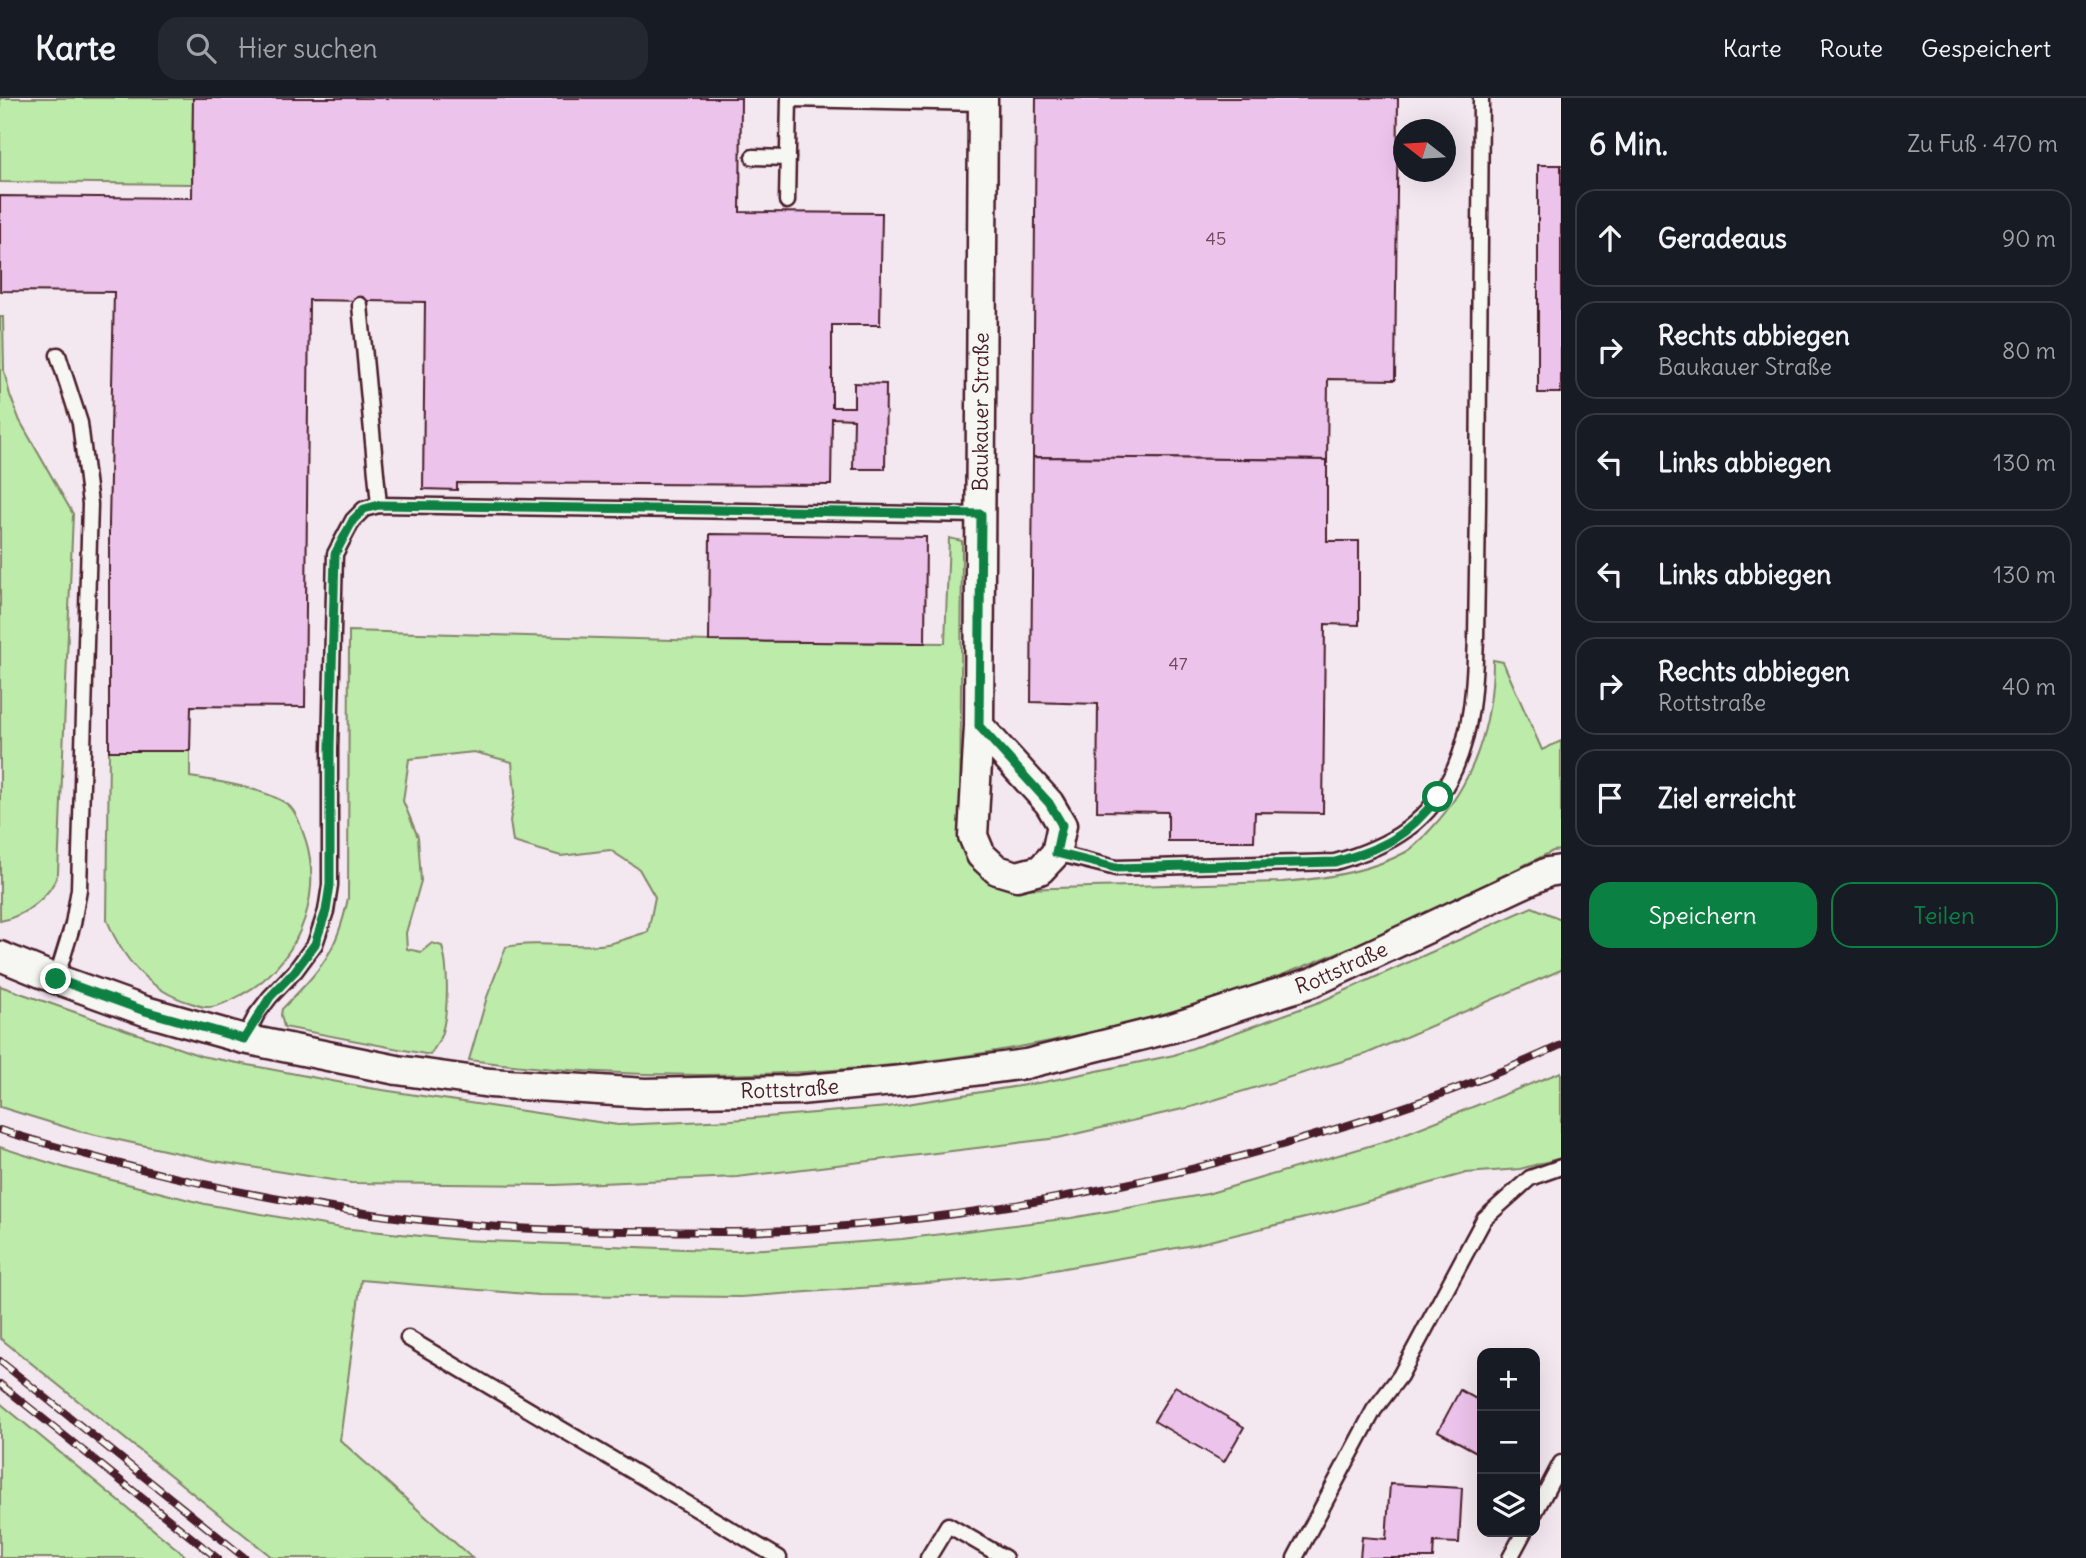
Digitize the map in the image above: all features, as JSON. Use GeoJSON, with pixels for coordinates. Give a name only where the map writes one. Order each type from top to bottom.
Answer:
{"type":"FeatureCollection","features":[{"type":"Feature","properties":{"kind":"street","name":"Baukauer Straße"},"geometry":{"type":"LineString","coordinates":[[983,100],[979,726],[973,836],[981,855],[998,870],[1017,876],[1040,870],[1056,853]]}},
{"type":"Feature","properties":{"kind":"street"},"geometry":{"type":"LineString","coordinates":[[979,726],[1049,803],[1062,825],[1056,853]]}},
{"type":"Feature","properties":{"kind":"street","name":"Rottstraße"},"geometry":{"type":"LineString","coordinates":[[0,956],[145,1011],[244,1039],[397,1070],[491,1083],[645,1093],[799,1090],[914,1079],[1026,1064],[1172,1028],[1313,982],[1548,872],[1561,870]]}},
{"type":"Feature","properties":{"kind":"lane"},"geometry":{"type":"LineString","coordinates":[[1056,853],[1116,868],[1335,862],[1393,841],[1420,821],[1455,768],[1466,734],[1474,694],[1475,670],[1481,98]]}},
{"type":"Feature","properties":{"kind":"lane"},"geometry":{"type":"LineString","coordinates":[[786,201],[789,99],[983,100]]}},
{"type":"Feature","properties":{"kind":"lane"},"geometry":{"type":"LineString","coordinates":[[753,157],[788,158]]}},
{"type":"Feature","properties":{"kind":"lane"},"geometry":{"type":"LineString","coordinates":[[360,305],[379,505]]}},
{"type":"Feature","properties":{"kind":"lane"},"geometry":{"type":"LineString","coordinates":[[56,979],[73,924],[79,889],[90,504],[80,423],[58,355]]}},
{"type":"Feature","properties":{"kind":"lane"},"geometry":{"type":"LineString","coordinates":[[244,1039],[270,997],[295,971],[315,944],[326,911],[330,885],[335,554],[353,520],[364,509],[379,505],[981,514]]}},
{"type":"Feature","properties":{"kind":"lane"},"geometry":{"type":"LineString","coordinates":[[1295,1558],[1374,1410],[1400,1376],[1484,1219],[1530,1178],[1561,1167]]}},
{"type":"Feature","properties":{"kind":"lane"},"geometry":{"type":"LineString","coordinates":[[408,1338],[779,1558]]}},
{"type":"Feature","properties":{"kind":"lane"},"geometry":{"type":"LineString","coordinates":[[1540,1503],[1561,1463]]}},
{"type":"Feature","properties":{"kind":"lane"},"geometry":{"type":"LineString","coordinates":[[928,1558],[948,1525],[1005,1558]]}},
{"type":"Feature","properties":{"kind":"lane"},"geometry":{"type":"LineString","coordinates":[[1510,1558],[1521,1537]]}},
{"type":"Feature","properties":{"kind":"green space"},"geometry":{"type":"Polygon","coordinates":[[[0,98],[193,98],[192,184],[0,182],[0,98]]]}},
{"type":"Feature","properties":{"kind":"green space"},"geometry":{"type":"Polygon","coordinates":[[[0,317],[3,317],[4,371],[10,395],[20,421],[73,514],[58,873],[43,898],[18,915],[0,921],[0,317]]]}},
{"type":"Feature","properties":{"kind":"green space"},"geometry":{"type":"Polygon","coordinates":[[[949,538],[962,541],[960,833],[962,845],[971,864],[995,883],[1017,889],[1282,882],[1346,873],[1392,859],[1419,842],[1445,812],[1469,773],[1485,729],[1493,660],[1503,662],[1542,750],[1561,741],[1561,850],[1553,851],[1365,941],[1288,973],[1156,1016],[1060,1039],[963,1056],[864,1068],[764,1074],[566,1070],[469,1060],[487,997],[506,947],[529,944],[600,945],[648,932],[655,897],[639,869],[610,850],[561,856],[513,842],[510,821],[515,793],[512,762],[474,752],[409,759],[403,801],[418,837],[421,881],[406,933],[407,949],[421,952],[432,943],[442,946],[447,994],[445,1020],[438,1042],[430,1055],[284,1027],[282,1009],[325,960],[344,917],[348,898],[349,631],[709,641],[945,643],[949,538]]]}},
{"type":"Feature","properties":{"kind":"green space"},"geometry":{"type":"Polygon","coordinates":[[[109,751],[190,751],[190,777],[240,786],[277,798],[291,807],[296,816],[311,863],[308,908],[290,950],[260,983],[237,997],[210,1007],[176,998],[139,972],[113,934],[107,920],[109,751]]]}},
{"type":"Feature","properties":{"kind":"green space"},"geometry":{"type":"Polygon","coordinates":[[[1532,907],[1561,919],[1561,970],[1366,1054],[1191,1107],[1058,1138],[737,1177],[555,1185],[351,1183],[214,1161],[78,1131],[0,1107],[0,986],[201,1056],[369,1088],[618,1125],[731,1120],[888,1107],[1044,1082],[1174,1055],[1322,1001],[1532,907]]]}},
{"type":"Feature","properties":{"kind":"green space"},"geometry":{"type":"Polygon","coordinates":[[[1561,1072],[1561,1158],[1520,1169],[1466,1173],[1330,1212],[1193,1245],[1020,1276],[741,1297],[539,1295],[361,1280],[340,1440],[472,1558],[273,1558],[0,1338],[0,1147],[69,1169],[205,1204],[341,1228],[461,1240],[735,1251],[902,1239],[1071,1218],[1207,1194],[1389,1140],[1561,1072]]]}},
{"type":"Feature","properties":{"kind":"green space"},"geometry":{"type":"Polygon","coordinates":[[[0,1403],[188,1558],[0,1558],[0,1403]]]}},
{"type":"Feature","properties":{"kind":"building"},"geometry":{"type":"Polygon","coordinates":[[[193,98],[741,98],[740,212],[882,213],[880,325],[832,325],[832,407],[854,407],[854,383],[886,384],[885,469],[853,469],[854,419],[832,418],[831,485],[457,483],[457,490],[423,489],[425,302],[309,300],[305,707],[191,706],[190,751],[109,751],[109,524],[114,292],[0,291],[0,196],[192,198],[193,98]]]}},
{"type":"Feature","properties":{"kind":"building"},"geometry":{"type":"Polygon","coordinates":[[[1036,98],[1398,98],[1398,119],[1393,119],[1393,182],[1397,182],[1395,380],[1328,379],[1327,460],[1033,457],[1036,98]]]}},
{"type":"Feature","properties":{"kind":"building"},"geometry":{"type":"Polygon","coordinates":[[[1538,165],[1561,165],[1561,393],[1538,393],[1538,165]]]}},
{"type":"Feature","properties":{"kind":"building"},"geometry":{"type":"Polygon","coordinates":[[[1033,457],[1327,460],[1327,541],[1359,541],[1359,625],[1325,624],[1323,813],[1255,812],[1254,841],[1168,841],[1168,812],[1097,811],[1098,704],[1031,702],[1033,457]]]}},
{"type":"Feature","properties":{"kind":"building"},"geometry":{"type":"Polygon","coordinates":[[[710,534],[926,537],[925,643],[709,641],[710,534]]]}},
{"type":"Feature","properties":{"kind":"building"},"geometry":{"type":"Polygon","coordinates":[[[1175,1386],[1244,1427],[1224,1462],[1154,1421],[1175,1386]]]}},
{"type":"Feature","properties":{"kind":"building"},"geometry":{"type":"Polygon","coordinates":[[[1460,1390],[1477,1399],[1477,1452],[1438,1431],[1460,1390]]]}},
{"type":"Feature","properties":{"kind":"building"},"geometry":{"type":"Polygon","coordinates":[[[1390,1484],[1462,1488],[1459,1543],[1434,1542],[1433,1558],[1360,1558],[1362,1537],[1386,1539],[1390,1484]]]}},
{"type":"Feature","properties":{"kind":"railway"},"geometry":{"type":"LineString","coordinates":[[0,1130],[171,1177],[287,1201],[404,1218],[507,1228],[574,1230],[736,1232],[805,1229],[1012,1205],[1216,1163],[1388,1112],[1494,1074],[1561,1045]]}},
{"type":"Feature","properties":{"kind":"railway"},"geometry":{"type":"LineString","coordinates":[[0,1361],[245,1558]]}},
{"type":"Feature","properties":{"kind":"railway"},"geometry":{"type":"LineString","coordinates":[[0,1384],[217,1558]]}},
{"type":"Feature","properties":{"kind":"route"},"geometry":{"type":"LineString","coordinates":[[56,979],[145,1011],[244,1039],[257,1014],[315,944],[326,911],[330,885],[335,554],[353,520],[364,509],[379,505],[981,514],[979,726],[1049,803],[1062,825],[1056,853],[1116,868],[1335,862],[1393,841],[1420,821],[1438,797]]}}]}
